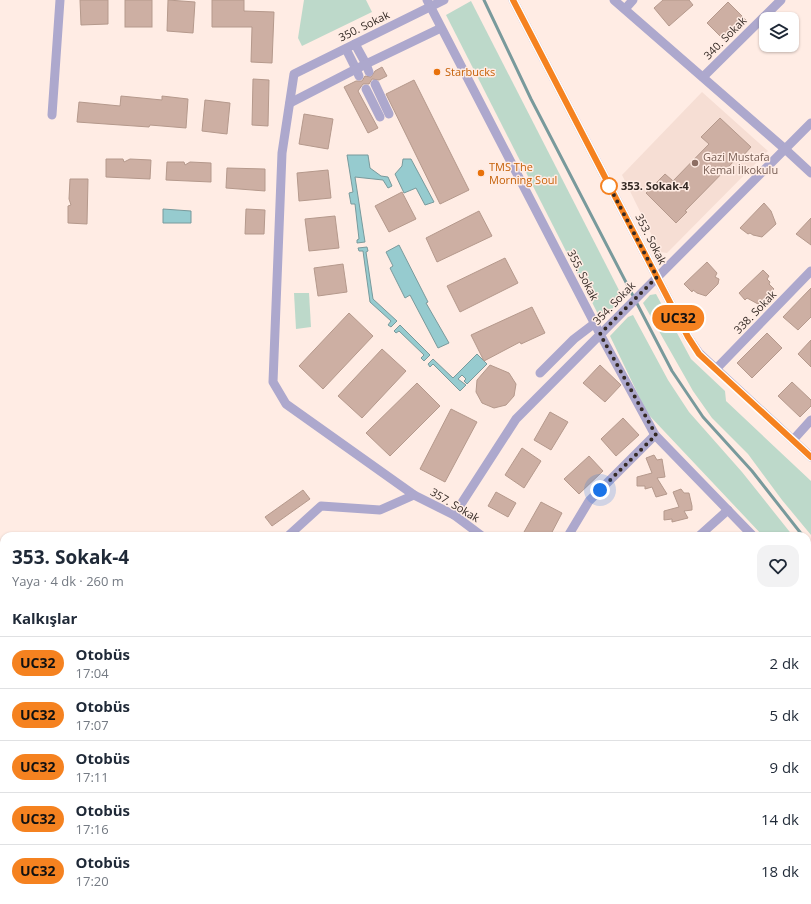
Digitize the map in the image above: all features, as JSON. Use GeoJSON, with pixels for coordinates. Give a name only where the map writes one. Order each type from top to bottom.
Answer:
{"type":"FeatureCollection","features":[{"type":"Feature","properties":{"kind":"street"},"geometry":{"type":"LineString","coordinates":[[52,115],[60,0]]}},
{"type":"Feature","properties":{"kind":"street","name":"350. Sokak"},"geometry":{"type":"LineString","coordinates":[[294,74],[356,44],[429,3],[444,0]]}},
{"type":"Feature","properties":{"kind":"street","name":"353. Sokak"},"geometry":{"type":"LineString","coordinates":[[512,0],[688,337],[699,354],[811,457]]}},
{"type":"Feature","properties":{"kind":"street"},"geometry":{"type":"LineString","coordinates":[[614,0],[785,148],[811,173]]}},
{"type":"Feature","properties":{"kind":"street"},"geometry":{"type":"LineString","coordinates":[[624,9],[633,0]]}},
{"type":"Feature","properties":{"kind":"street","name":"340. Sokak"},"geometry":{"type":"LineString","coordinates":[[703,77],[781,0]]}},
{"type":"Feature","properties":{"kind":"street","name":"355. Sokak"},"geometry":{"type":"LineString","coordinates":[[429,3],[600,334],[656,435],[749,532]]}},
{"type":"Feature","properties":{"kind":"street"},"geometry":{"type":"LineString","coordinates":[[290,103],[358,73],[441,28]]}},
{"type":"Feature","properties":{"kind":"street"},"geometry":{"type":"LineString","coordinates":[[356,44],[367,68]]}},
{"type":"Feature","properties":{"kind":"street"},"geometry":{"type":"LineString","coordinates":[[346,49],[358,73]]}},
{"type":"Feature","properties":{"kind":"street","name":"357. Sokak"},"geometry":{"type":"LineString","coordinates":[[294,74],[282,153],[273,382],[286,404],[414,494],[454,515],[477,532]]}},
{"type":"Feature","properties":{"kind":"street"},"geometry":{"type":"LineString","coordinates":[[366,89],[385,116],[375,84]]}},
{"type":"Feature","properties":{"kind":"street","name":"354. Sokak"},"geometry":{"type":"LineString","coordinates":[[454,515],[516,419],[811,123]]}},
{"type":"Feature","properties":{"kind":"street","name":"338. Sokak"},"geometry":{"type":"LineString","coordinates":[[716,369],[811,271]]}},
{"type":"Feature","properties":{"kind":"street"},"geometry":{"type":"LineString","coordinates":[[540,373],[574,339],[595,323]]}},
{"type":"Feature","properties":{"kind":"street"},"geometry":{"type":"LineString","coordinates":[[793,440],[811,420]]}},
{"type":"Feature","properties":{"kind":"street"},"geometry":{"type":"LineString","coordinates":[[570,532],[589,501],[656,435]]}},
{"type":"Feature","properties":{"kind":"street"},"geometry":{"type":"LineString","coordinates":[[292,532],[321,506],[380,510],[414,494]]}},
{"type":"Feature","properties":{"kind":"street"},"geometry":{"type":"LineString","coordinates":[[703,532],[728,510]]}},
{"type":"Feature","properties":{"kind":"shaded area","name":"Gazi Mustafa Kemal İlkokulu"},"geometry":{"type":"Polygon","coordinates":[[[702,92],[768,151],[667,253],[660,252],[622,175],[702,92]]]}},
{"type":"Feature","properties":{"kind":"green space"},"geometry":{"type":"Polygon","coordinates":[[[304,0],[366,0],[372,12],[302,46],[298,38],[304,0]]]}},
{"type":"Feature","properties":{"kind":"green space"},"geometry":{"type":"Polygon","coordinates":[[[471,1],[623,298],[601,320],[446,15],[471,1]]]}},
{"type":"Feature","properties":{"kind":"green space"},"geometry":{"type":"Polygon","coordinates":[[[294,293],[309,293],[311,327],[296,329],[294,293]]]}},
{"type":"Feature","properties":{"kind":"green space"},"geometry":{"type":"Polygon","coordinates":[[[656,294],[691,359],[725,391],[726,401],[811,481],[811,532],[809,532],[782,500],[748,454],[712,418],[693,391],[643,303],[650,295],[656,294]]]}},
{"type":"Feature","properties":{"kind":"green space"},"geometry":{"type":"Polygon","coordinates":[[[633,315],[668,380],[689,412],[742,472],[790,532],[759,532],[647,413],[610,336],[628,317],[633,315]]]}},
{"type":"Feature","properties":{"kind":"water"},"geometry":{"type":"Polygon","coordinates":[[[347,155],[368,155],[370,168],[381,176],[388,177],[392,186],[388,188],[383,180],[355,177],[365,242],[357,243],[357,240],[359,239],[355,204],[351,204],[349,193],[353,192],[347,155]]]}},
{"type":"Feature","properties":{"kind":"water"},"geometry":{"type":"Polygon","coordinates":[[[403,159],[411,159],[434,202],[425,205],[416,188],[404,193],[395,174],[402,166],[403,159]]]}},
{"type":"Feature","properties":{"kind":"water"},"geometry":{"type":"Polygon","coordinates":[[[163,209],[191,211],[191,223],[163,223],[163,209]]]}},
{"type":"Feature","properties":{"kind":"water"},"geometry":{"type":"Polygon","coordinates":[[[399,245],[428,302],[426,303],[449,343],[438,348],[410,295],[405,298],[390,268],[393,266],[386,252],[399,245]]]}},
{"type":"Feature","properties":{"kind":"water"},"geometry":{"type":"Polygon","coordinates":[[[367,247],[368,251],[366,252],[373,299],[397,321],[391,327],[388,325],[391,321],[370,302],[363,251],[359,251],[358,248],[367,247]]]}},
{"type":"Feature","properties":{"kind":"water"},"geometry":{"type":"Polygon","coordinates":[[[400,325],[430,355],[424,361],[421,358],[424,355],[399,331],[396,333],[394,331],[400,325]]]}},
{"type":"Feature","properties":{"kind":"water"},"geometry":{"type":"Polygon","coordinates":[[[477,354],[487,364],[467,384],[464,381],[466,379],[462,375],[458,379],[466,385],[460,391],[433,364],[430,367],[428,364],[433,359],[453,378],[477,354]]]}},
{"type":"Feature","properties":{"kind":"building"},"geometry":{"type":"Polygon","coordinates":[[[80,0],[108,0],[108,24],[81,25],[80,0]]]}},
{"type":"Feature","properties":{"kind":"building"},"geometry":{"type":"Polygon","coordinates":[[[125,0],[152,0],[152,27],[125,27],[125,0]]]}},
{"type":"Feature","properties":{"kind":"building"},"geometry":{"type":"Polygon","coordinates":[[[168,0],[195,2],[193,33],[167,31],[168,0]]]}},
{"type":"Feature","properties":{"kind":"building"},"geometry":{"type":"Polygon","coordinates":[[[212,0],[244,0],[244,11],[274,12],[272,63],[251,62],[252,27],[212,27],[212,0]]]}},
{"type":"Feature","properties":{"kind":"building"},"geometry":{"type":"Polygon","coordinates":[[[663,0],[689,0],[693,5],[669,26],[654,8],[663,0]]]}},
{"type":"Feature","properties":{"kind":"building"},"geometry":{"type":"Polygon","coordinates":[[[728,2],[746,20],[725,41],[707,23],[728,2]]]}},
{"type":"Feature","properties":{"kind":"building"},"geometry":{"type":"Polygon","coordinates":[[[382,67],[387,76],[379,80],[372,79],[369,84],[363,84],[358,91],[378,128],[368,133],[344,87],[356,81],[362,81],[365,76],[371,77],[375,71],[382,67]]]}},
{"type":"Feature","properties":{"kind":"building"},"geometry":{"type":"Polygon","coordinates":[[[253,79],[269,80],[268,126],[252,125],[253,79]]]}},
{"type":"Feature","properties":{"kind":"building"},"geometry":{"type":"Polygon","coordinates":[[[414,80],[469,190],[440,204],[386,94],[414,80]]]}},
{"type":"Feature","properties":{"kind":"building"},"geometry":{"type":"Polygon","coordinates":[[[121,96],[162,100],[162,96],[188,99],[186,128],[77,122],[79,102],[120,106],[121,96]]]}},
{"type":"Feature","properties":{"kind":"building"},"geometry":{"type":"Polygon","coordinates":[[[205,100],[230,103],[227,134],[202,131],[205,100]]]}},
{"type":"Feature","properties":{"kind":"building"},"geometry":{"type":"Polygon","coordinates":[[[304,114],[333,119],[328,149],[299,144],[304,114]]]}},
{"type":"Feature","properties":{"kind":"building"},"geometry":{"type":"Polygon","coordinates":[[[720,118],[751,147],[741,158],[739,156],[685,211],[687,212],[676,223],[646,193],[665,174],[673,181],[709,144],[701,137],[720,118]]]}},
{"type":"Feature","properties":{"kind":"building"},"geometry":{"type":"Polygon","coordinates":[[[106,159],[123,159],[124,162],[130,159],[151,160],[150,179],[106,177],[106,159]]]}},
{"type":"Feature","properties":{"kind":"building"},"geometry":{"type":"Polygon","coordinates":[[[167,162],[184,162],[185,165],[190,162],[211,163],[211,182],[166,180],[167,162]]]}},
{"type":"Feature","properties":{"kind":"building"},"geometry":{"type":"Polygon","coordinates":[[[227,168],[265,169],[265,191],[226,188],[227,168]]]}},
{"type":"Feature","properties":{"kind":"building"},"geometry":{"type":"Polygon","coordinates":[[[328,170],[331,198],[299,201],[297,173],[328,170]]]}},
{"type":"Feature","properties":{"kind":"building"},"geometry":{"type":"Polygon","coordinates":[[[70,179],[88,179],[87,224],[68,223],[68,206],[71,205],[69,199],[70,179]]]}},
{"type":"Feature","properties":{"kind":"building"},"geometry":{"type":"Polygon","coordinates":[[[402,192],[416,219],[389,232],[375,206],[402,192]]]}},
{"type":"Feature","properties":{"kind":"building"},"geometry":{"type":"Polygon","coordinates":[[[764,203],[771,211],[776,224],[762,237],[750,233],[748,234],[740,228],[764,203]]]}},
{"type":"Feature","properties":{"kind":"building"},"geometry":{"type":"Polygon","coordinates":[[[246,209],[265,210],[264,234],[245,234],[246,209]]]}},
{"type":"Feature","properties":{"kind":"building"},"geometry":{"type":"Polygon","coordinates":[[[479,211],[492,236],[437,262],[426,238],[479,211]]]}},
{"type":"Feature","properties":{"kind":"building"},"geometry":{"type":"Polygon","coordinates":[[[335,216],[339,248],[309,251],[305,219],[335,216]]]}},
{"type":"Feature","properties":{"kind":"building"},"geometry":{"type":"Polygon","coordinates":[[[811,218],[811,245],[796,234],[811,218]]]}},
{"type":"Feature","properties":{"kind":"building"},"geometry":{"type":"Polygon","coordinates":[[[505,258],[518,283],[460,312],[447,286],[505,258]]]}},
{"type":"Feature","properties":{"kind":"building"},"geometry":{"type":"Polygon","coordinates":[[[707,262],[717,273],[715,277],[719,279],[718,284],[706,296],[693,290],[692,292],[684,284],[707,262]]]}},
{"type":"Feature","properties":{"kind":"building"},"geometry":{"type":"Polygon","coordinates":[[[343,264],[347,292],[318,296],[314,268],[343,264]]]}},
{"type":"Feature","properties":{"kind":"building"},"geometry":{"type":"Polygon","coordinates":[[[763,270],[769,276],[767,279],[770,282],[769,284],[774,289],[758,304],[747,298],[745,300],[739,293],[763,270]]]}},
{"type":"Feature","properties":{"kind":"building"},"geometry":{"type":"Polygon","coordinates":[[[811,288],[811,317],[798,330],[783,317],[811,288]]]}},
{"type":"Feature","properties":{"kind":"building"},"geometry":{"type":"Polygon","coordinates":[[[532,307],[545,333],[521,344],[520,342],[484,361],[471,335],[532,307]]]}},
{"type":"Feature","properties":{"kind":"building"},"geometry":{"type":"Polygon","coordinates":[[[349,313],[373,336],[323,389],[299,366],[349,313]]]}},
{"type":"Feature","properties":{"kind":"building"},"geometry":{"type":"Polygon","coordinates":[[[767,333],[782,348],[752,378],[737,363],[767,333]]]}},
{"type":"Feature","properties":{"kind":"building"},"geometry":{"type":"Polygon","coordinates":[[[811,340],[811,367],[798,354],[811,340]]]}},
{"type":"Feature","properties":{"kind":"building"},"geometry":{"type":"Polygon","coordinates":[[[382,349],[406,371],[362,418],[338,396],[382,349]]]}},
{"type":"Feature","properties":{"kind":"building"},"geometry":{"type":"Polygon","coordinates":[[[490,365],[509,373],[516,384],[514,396],[506,405],[494,408],[482,403],[476,392],[477,380],[490,365]]]}},
{"type":"Feature","properties":{"kind":"building"},"geometry":{"type":"Polygon","coordinates":[[[600,365],[621,385],[605,402],[583,383],[600,365]]]}},
{"type":"Feature","properties":{"kind":"building"},"geometry":{"type":"Polygon","coordinates":[[[792,382],[811,400],[811,406],[800,417],[778,396],[792,382]]]}},
{"type":"Feature","properties":{"kind":"building"},"geometry":{"type":"Polygon","coordinates":[[[417,383],[440,406],[390,456],[366,433],[417,383]]]}},
{"type":"Feature","properties":{"kind":"building"},"geometry":{"type":"Polygon","coordinates":[[[451,409],[477,422],[445,482],[420,469],[451,409]]]}},
{"type":"Feature","properties":{"kind":"building"},"geometry":{"type":"Polygon","coordinates":[[[550,412],[568,422],[551,450],[534,440],[550,412]]]}},
{"type":"Feature","properties":{"kind":"building"},"geometry":{"type":"Polygon","coordinates":[[[623,418],[639,435],[616,456],[601,439],[623,418]]]}},
{"type":"Feature","properties":{"kind":"building"},"geometry":{"type":"Polygon","coordinates":[[[522,448],[541,461],[524,488],[505,475],[522,448]]]}},
{"type":"Feature","properties":{"kind":"building"},"geometry":{"type":"Polygon","coordinates":[[[654,455],[657,460],[662,459],[665,477],[657,478],[667,494],[656,497],[652,487],[645,489],[645,486],[637,486],[637,477],[652,473],[646,458],[654,455]]]}},
{"type":"Feature","properties":{"kind":"building"},"geometry":{"type":"Polygon","coordinates":[[[589,456],[603,471],[579,494],[564,479],[589,456]]]}},
{"type":"Feature","properties":{"kind":"building"},"geometry":{"type":"Polygon","coordinates":[[[681,489],[684,493],[689,493],[692,510],[684,511],[688,518],[672,522],[672,519],[664,520],[664,511],[679,507],[673,492],[681,489]]]}},
{"type":"Feature","properties":{"kind":"building"},"geometry":{"type":"Polygon","coordinates":[[[303,490],[310,499],[272,526],[265,517],[303,490]]]}},
{"type":"Feature","properties":{"kind":"building"},"geometry":{"type":"Polygon","coordinates":[[[496,492],[516,503],[508,517],[488,506],[496,492]]]}},
{"type":"Feature","properties":{"kind":"building"},"geometry":{"type":"Polygon","coordinates":[[[541,502],[562,513],[552,532],[524,532],[541,502]]]}},
{"type":"Feature","properties":{"kind":"waterway"},"geometry":{"type":"LineString","coordinates":[[484,0],[531,99],[672,371],[703,417],[752,471],[800,532]]}},
{"type":"Feature","properties":{"kind":"bus line","name":"UC32"},"geometry":{"type":"LineString","coordinates":[[513,0],[688,337],[699,354],[811,457]]}},
{"type":"Feature","properties":{"kind":"place","name":"Starbucks"},"geometry":{"type":"Point","coordinates":[437,72]}},
{"type":"Feature","properties":{"kind":"place","name":"Gazi Mustafa Kemal İlkokulu"},"geometry":{"type":"Point","coordinates":[695,163]}},
{"type":"Feature","properties":{"kind":"place","name":"TMS The Morning Soul"},"geometry":{"type":"Point","coordinates":[481,173]}},
{"type":"Feature","properties":{"kind":"place","name":"353. Sokak-4"},"geometry":{"type":"Point","coordinates":[609,186]}},
{"type":"Feature","properties":{"kind":"route"},"geometry":{"type":"LineString","coordinates":[[600,490],[656,435],[600,334],[657,277],[606,180],[609,186]]}}]}
